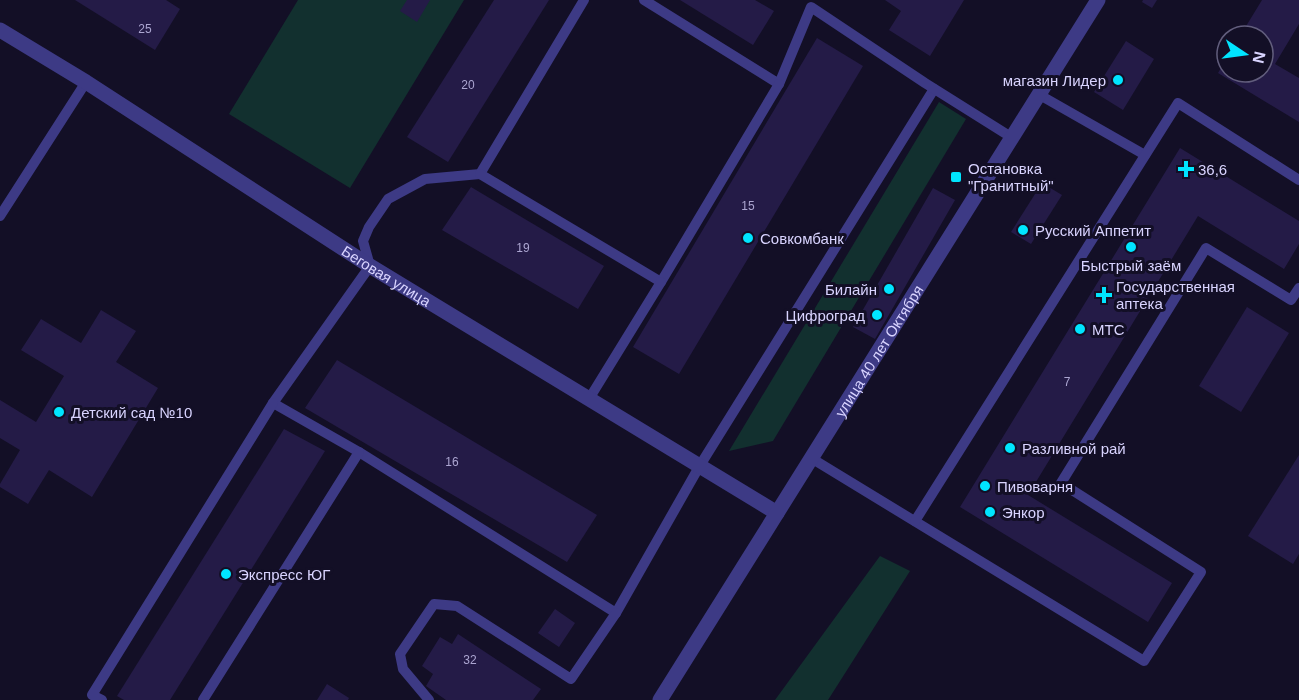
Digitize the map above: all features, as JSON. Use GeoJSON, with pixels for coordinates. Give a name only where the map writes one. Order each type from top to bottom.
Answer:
{"type":"FeatureCollection","features":[{"type":"Feature","properties":{"kind":"street","name":"улица 40 лет Октября"},"geometry":{"type":"LineString","coordinates":[[660,700],[1098,0]]}},
{"type":"Feature","properties":{"kind":"street","name":"Беговая улица"},"geometry":{"type":"LineString","coordinates":[[0,30],[86,81],[369,266],[777,513]]}},
{"type":"Feature","properties":{"kind":"lane"},"geometry":{"type":"LineString","coordinates":[[480,174],[584,0]]}},
{"type":"Feature","properties":{"kind":"lane"},"geometry":{"type":"LineString","coordinates":[[644,0],[779,84]]}},
{"type":"Feature","properties":{"kind":"lane"},"geometry":{"type":"LineString","coordinates":[[589,399],[779,84],[813,3],[934,89],[1011,137]]}},
{"type":"Feature","properties":{"kind":"lane"},"geometry":{"type":"LineString","coordinates":[[2,208],[86,81]]}},
{"type":"Feature","properties":{"kind":"lane"},"geometry":{"type":"LineString","coordinates":[[429,700],[403,669],[400,654],[434,604],[457,606],[571,679],[616,613],[699,467],[934,89]]}},
{"type":"Feature","properties":{"kind":"lane"},"geometry":{"type":"LineString","coordinates":[[1038,94],[1145,155]]}},
{"type":"Feature","properties":{"kind":"lane"},"geometry":{"type":"LineString","coordinates":[[915,521],[1178,103],[1299,180]]}},
{"type":"Feature","properties":{"kind":"lane"},"geometry":{"type":"LineString","coordinates":[[94,698],[273,403],[369,266],[363,241],[369,227],[388,199],[425,179],[480,174],[661,282]]}},
{"type":"Feature","properties":{"kind":"lane"},"geometry":{"type":"LineString","coordinates":[[811,458],[1144,661],[1201,572],[1061,483],[1206,248],[1291,300],[1299,288]]}},
{"type":"Feature","properties":{"kind":"lane"},"geometry":{"type":"LineString","coordinates":[[273,403],[359,452],[616,613]]}},
{"type":"Feature","properties":{"kind":"lane"},"geometry":{"type":"LineString","coordinates":[[203,700],[359,452]]}},
{"type":"Feature","properties":{"kind":"green space"},"geometry":{"type":"Polygon","coordinates":[[[298,0],[464,0],[350,188],[229,114],[298,0]]]}},
{"type":"Feature","properties":{"kind":"green space"},"geometry":{"type":"Polygon","coordinates":[[[939,102],[966,119],[773,441],[729,451],[939,102]]]}},
{"type":"Feature","properties":{"kind":"green space"},"geometry":{"type":"Polygon","coordinates":[[[880,556],[910,571],[828,700],[775,700],[880,556]]]}},
{"type":"Feature","properties":{"kind":"building"},"geometry":{"type":"Polygon","coordinates":[[[75,0],[166,0],[180,9],[155,50],[75,0]]]}},
{"type":"Feature","properties":{"kind":"building"},"geometry":{"type":"Polygon","coordinates":[[[407,0],[430,0],[417,22],[400,11],[407,0]]]}},
{"type":"Feature","properties":{"kind":"building"},"geometry":{"type":"Polygon","coordinates":[[[494,0],[549,0],[448,162],[407,137],[494,0]]]}},
{"type":"Feature","properties":{"kind":"building"},"geometry":{"type":"Polygon","coordinates":[[[680,0],[755,0],[774,11],[753,45],[680,0]]]}},
{"type":"Feature","properties":{"kind":"building"},"geometry":{"type":"Polygon","coordinates":[[[885,0],[964,0],[930,56],[889,30],[901,11],[885,0]]]}},
{"type":"Feature","properties":{"kind":"building"},"geometry":{"type":"Polygon","coordinates":[[[1143,0],[1157,0],[1152,8],[1142,2],[1143,0]]]}},
{"type":"Feature","properties":{"kind":"building"},"geometry":{"type":"Polygon","coordinates":[[[1262,0],[1299,0],[1299,24],[1275,64],[1275,24],[1247,24],[1262,0]]]}},
{"type":"Feature","properties":{"kind":"building"},"geometry":{"type":"Polygon","coordinates":[[[817,38],[863,66],[679,374],[633,347],[817,38]]]}},
{"type":"Feature","properties":{"kind":"building"},"geometry":{"type":"Polygon","coordinates":[[[1126,41],[1154,59],[1123,110],[1094,92],[1126,41]]]}},
{"type":"Feature","properties":{"kind":"building"},"geometry":{"type":"Polygon","coordinates":[[[1275,64],[1299,78],[1299,122],[1236,84],[1275,84],[1275,64]]]}},
{"type":"Feature","properties":{"kind":"building"},"geometry":{"type":"Polygon","coordinates":[[[1180,148],[1299,221],[1299,244],[1284,269],[1198,216],[1028,495],[1172,583],[1148,622],[960,507],[1180,148]]]}},
{"type":"Feature","properties":{"kind":"building"},"geometry":{"type":"Polygon","coordinates":[[[1042,183],[1062,195],[1031,244],[1011,232],[1042,183]]]}},
{"type":"Feature","properties":{"kind":"building"},"geometry":{"type":"Polygon","coordinates":[[[471,187],[604,266],[578,309],[442,230],[471,187]]]}},
{"type":"Feature","properties":{"kind":"building"},"geometry":{"type":"Polygon","coordinates":[[[933,188],[955,200],[875,339],[853,327],[933,188]]]}},
{"type":"Feature","properties":{"kind":"building"},"geometry":{"type":"Polygon","coordinates":[[[1247,307],[1289,333],[1241,412],[1199,386],[1247,307]]]}},
{"type":"Feature","properties":{"kind":"building"},"geometry":{"type":"Polygon","coordinates":[[[101,310],[136,331],[116,362],[158,388],[92,497],[49,470],[28,504],[0,487],[20,450],[0,438],[0,400],[36,422],[64,376],[21,350],[41,319],[81,343],[101,310]]]}},
{"type":"Feature","properties":{"kind":"building"},"geometry":{"type":"Polygon","coordinates":[[[337,360],[597,515],[567,562],[305,408],[337,360]]]}},
{"type":"Feature","properties":{"kind":"building"},"geometry":{"type":"Polygon","coordinates":[[[284,429],[325,451],[170,700],[124,700],[117,696],[284,429]]]}},
{"type":"Feature","properties":{"kind":"building"},"geometry":{"type":"Polygon","coordinates":[[[1299,455],[1299,554],[1293,564],[1248,536],[1299,455]]]}},
{"type":"Feature","properties":{"kind":"building"},"geometry":{"type":"Polygon","coordinates":[[[555,609],[575,623],[559,647],[538,633],[555,609]]]}},
{"type":"Feature","properties":{"kind":"building"},"geometry":{"type":"Polygon","coordinates":[[[458,634],[541,689],[533,700],[446,700],[426,686],[433,674],[422,666],[440,637],[452,644],[458,634]]]}},
{"type":"Feature","properties":{"kind":"building"},"geometry":{"type":"Polygon","coordinates":[[[327,684],[349,698],[348,700],[317,700],[327,684]]]}},
{"type":"Feature","properties":{"kind":"place","name":"магазин Лидер"},"geometry":{"type":"Point","coordinates":[1118,80]}},
{"type":"Feature","properties":{"kind":"place","name":"36,6"},"geometry":{"type":"Point","coordinates":[1186,169]}},
{"type":"Feature","properties":{"kind":"place","name":"Остановка \"Гранитный\""},"geometry":{"type":"Point","coordinates":[956,177]}},
{"type":"Feature","properties":{"kind":"place","name":"Русский Аппетит"},"geometry":{"type":"Point","coordinates":[1023,230]}},
{"type":"Feature","properties":{"kind":"place","name":"Совкомбанк"},"geometry":{"type":"Point","coordinates":[748,238]}},
{"type":"Feature","properties":{"kind":"place","name":"Быстрый заём"},"geometry":{"type":"Point","coordinates":[1131,247]}},
{"type":"Feature","properties":{"kind":"place","name":"Билайн"},"geometry":{"type":"Point","coordinates":[889,289]}},
{"type":"Feature","properties":{"kind":"place","name":"Государственная аптека"},"geometry":{"type":"Point","coordinates":[1104,295]}},
{"type":"Feature","properties":{"kind":"place","name":"Цифроград"},"geometry":{"type":"Point","coordinates":[877,315]}},
{"type":"Feature","properties":{"kind":"place","name":"МТС"},"geometry":{"type":"Point","coordinates":[1080,329]}},
{"type":"Feature","properties":{"kind":"place","name":"Детский сад №10"},"geometry":{"type":"Point","coordinates":[59,412]}},
{"type":"Feature","properties":{"kind":"place","name":"Разливной рай"},"geometry":{"type":"Point","coordinates":[1010,448]}},
{"type":"Feature","properties":{"kind":"place","name":"Пивоварня"},"geometry":{"type":"Point","coordinates":[985,486]}},
{"type":"Feature","properties":{"kind":"place","name":"Энкор"},"geometry":{"type":"Point","coordinates":[990,512]}},
{"type":"Feature","properties":{"kind":"place","name":"Экспресс ЮГ"},"geometry":{"type":"Point","coordinates":[226,574]}}]}
